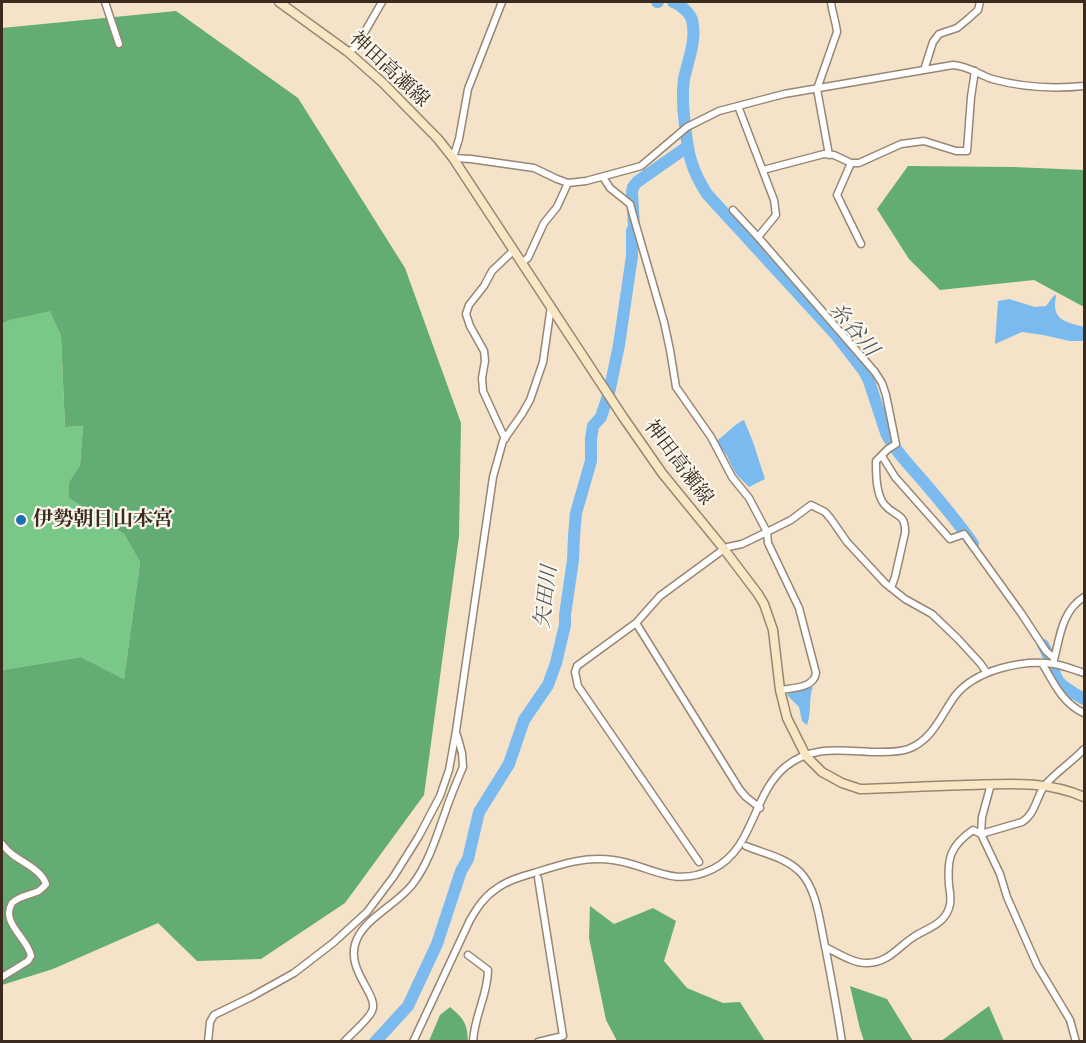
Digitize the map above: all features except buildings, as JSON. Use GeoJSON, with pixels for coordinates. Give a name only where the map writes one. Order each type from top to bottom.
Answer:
{"type":"FeatureCollection","features":[{"type":"Feature","properties":{"kind":"main road","name":"神田高瀬線"},"geometry":{"type":"LineString","coordinates":[[279,2],[348,52],[383,83],[438,139],[453,158],[662,473],[724,549],[764,604],[773,630],[780,690],[788,717],[806,756],[822,772],[842,783],[860,789],[1022,783],[1066,789],[1084,797]]}},
{"type":"Feature","properties":{"kind":"street"},"geometry":{"type":"LineString","coordinates":[[105,2],[119,44]]}},
{"type":"Feature","properties":{"kind":"street"},"geometry":{"type":"LineString","coordinates":[[348,52],[356,47],[382,2]]}},
{"type":"Feature","properties":{"kind":"street"},"geometry":{"type":"LineString","coordinates":[[502,2],[468,89],[459,139],[453,158],[534,168],[568,183],[603,177],[640,166],[691,124],[720,111],[784,94],[953,65],[963,65],[990,78],[1015,84],[1084,86]]}},
{"type":"Feature","properties":{"kind":"street"},"geometry":{"type":"LineString","coordinates":[[829,154],[817,89],[837,33],[831,2]]}},
{"type":"Feature","properties":{"kind":"street"},"geometry":{"type":"LineString","coordinates":[[924,70],[933,42],[939,34],[957,28],[978,10],[980,2]]}},
{"type":"Feature","properties":{"kind":"street"},"geometry":{"type":"LineString","coordinates":[[763,170],[824,154],[834,155],[851,163],[859,163],[901,144],[924,141],[956,151],[967,151],[975,71]]}},
{"type":"Feature","properties":{"kind":"street"},"geometry":{"type":"LineString","coordinates":[[738,106],[774,201],[776,215],[758,237]]}},
{"type":"Feature","properties":{"kind":"street"},"geometry":{"type":"LineString","coordinates":[[851,163],[837,195],[861,243]]}},
{"type":"Feature","properties":{"kind":"street"},"geometry":{"type":"LineString","coordinates":[[603,177],[610,188],[630,204],[664,322],[676,387],[711,437],[732,477],[749,498],[767,532],[768,543],[799,608],[816,673],[815,678],[808,684],[780,690]]}},
{"type":"Feature","properties":{"kind":"street"},"geometry":{"type":"LineString","coordinates":[[522,262],[528,258],[544,223],[557,207],[568,183]]}},
{"type":"Feature","properties":{"kind":"street"},"geometry":{"type":"LineString","coordinates":[[733,210],[882,382],[896,444],[876,461],[878,486],[885,505],[903,520],[906,526],[891,588]]}},
{"type":"Feature","properties":{"kind":"street"},"geometry":{"type":"LineString","coordinates":[[505,439],[483,391],[484,351],[466,314],[469,305],[492,271],[514,250]]}},
{"type":"Feature","properties":{"kind":"street"},"geometry":{"type":"LineString","coordinates":[[208,1041],[210,1022],[214,1015],[251,998],[294,973],[333,943],[367,912],[394,876],[440,796],[449,770],[456,731],[493,477],[505,439],[530,400],[543,362],[551,306]]}},
{"type":"Feature","properties":{"kind":"street"},"geometry":{"type":"LineString","coordinates":[[882,456],[894,477],[950,539],[964,534],[1054,661],[1084,674]]}},
{"type":"Feature","properties":{"kind":"street"},"geometry":{"type":"LineString","coordinates":[[699,862],[578,686],[575,672],[577,666],[636,622],[660,596],[724,549],[742,544],[791,520],[811,505],[818,508],[825,512],[855,551],[891,588],[932,614],[958,639],[987,673]]}},
{"type":"Feature","properties":{"kind":"street"},"geometry":{"type":"LineString","coordinates":[[1054,661],[1064,619],[1073,606],[1084,597]]}},
{"type":"Feature","properties":{"kind":"street"},"geometry":{"type":"LineString","coordinates":[[636,622],[740,790],[760,808]]}},
{"type":"Feature","properties":{"kind":"street"},"geometry":{"type":"LineString","coordinates":[[413,1041],[474,914],[497,887],[562,863],[589,859],[614,860],[670,876],[701,874],[720,865],[733,854],[744,838],[771,783],[790,764],[810,753],[907,750],[930,734],[956,695],[968,683],[987,673],[1019,665],[1054,661]]}},
{"type":"Feature","properties":{"kind":"street"},"geometry":{"type":"LineString","coordinates":[[1042,663],[1064,698],[1084,713]]}},
{"type":"Feature","properties":{"kind":"street"},"geometry":{"type":"LineString","coordinates":[[344,1041],[372,1012],[374,1003],[355,966],[353,953],[356,939],[364,927],[401,897],[413,884],[433,848],[463,767],[456,731]]}},
{"type":"Feature","properties":{"kind":"street"},"geometry":{"type":"LineString","coordinates":[[825,947],[864,964],[875,963],[941,922],[950,904],[948,873],[953,848],[972,830],[981,834],[1022,822],[1035,806],[1045,785],[1084,749]]}},
{"type":"Feature","properties":{"kind":"street"},"geometry":{"type":"LineString","coordinates":[[991,784],[982,817],[981,834],[1037,965],[1070,1020],[1076,1041]]}},
{"type":"Feature","properties":{"kind":"street"},"geometry":{"type":"LineString","coordinates":[[2,844],[11,854],[39,873],[46,884],[38,891],[14,902],[8,909],[7,920],[10,927],[28,946],[32,956],[28,961],[2,977]]}},
{"type":"Feature","properties":{"kind":"street"},"geometry":{"type":"LineString","coordinates":[[746,846],[767,853],[795,867],[811,889],[820,920],[842,1041]]}},
{"type":"Feature","properties":{"kind":"street"},"geometry":{"type":"LineString","coordinates":[[538,878],[563,1036],[538,1041]]}},
{"type":"Feature","properties":{"kind":"street"},"geometry":{"type":"LineString","coordinates":[[468,955],[488,970],[486,991],[474,1026],[473,1041]]}},
{"type":"Feature","properties":{"kind":"green space"},"geometry":{"type":"Polygon","coordinates":[[[176,11],[298,98],[405,268],[461,423],[459,536],[424,795],[345,903],[261,959],[197,961],[158,923],[53,969],[2,985],[2,670],[81,657],[124,679],[140,562],[124,534],[69,498],[69,482],[80,465],[83,426],[65,427],[61,336],[50,311],[2,324],[2,28],[176,11]]]}},
{"type":"Feature","properties":{"kind":"green space"},"geometry":{"type":"Polygon","coordinates":[[[908,166],[1084,170],[1084,307],[1034,280],[940,290],[909,259],[877,209],[908,166]]]}},
{"type":"Feature","properties":{"kind":"green space"},"geometry":{"type":"Polygon","coordinates":[[[50,310],[61,336],[65,427],[83,426],[80,465],[69,482],[69,498],[124,534],[140,562],[124,679],[81,657],[2,670],[2,324],[50,310]]]}},
{"type":"Feature","properties":{"kind":"green space"},"geometry":{"type":"Polygon","coordinates":[[[590,906],[614,924],[653,908],[676,921],[664,961],[687,988],[723,1003],[740,1002],[765,1041],[617,1041],[606,1020],[589,938],[590,906]]]}},
{"type":"Feature","properties":{"kind":"green space"},"geometry":{"type":"Polygon","coordinates":[[[850,986],[887,999],[913,1041],[864,1041],[850,986]]]}},
{"type":"Feature","properties":{"kind":"green space"},"geometry":{"type":"Polygon","coordinates":[[[989,1006],[1004,1041],[941,1041],[989,1006]]]}},
{"type":"Feature","properties":{"kind":"green space"},"geometry":{"type":"Polygon","coordinates":[[[450,1007],[464,1022],[468,1041],[429,1041],[440,1015],[450,1007]]]}},
{"type":"Feature","properties":{"kind":"water"},"geometry":{"type":"Polygon","coordinates":[[[1055,294],[1058,315],[1061,319],[1084,327],[1084,341],[1070,341],[1022,332],[995,344],[998,301],[1009,299],[1035,307],[1046,306],[1055,294]]]}},
{"type":"Feature","properties":{"kind":"water"},"geometry":{"type":"Polygon","coordinates":[[[744,420],[765,479],[749,487],[736,474],[716,441],[744,420]]]}},
{"type":"Feature","properties":{"kind":"water"},"geometry":{"type":"Polygon","coordinates":[[[813,687],[807,725],[802,721],[799,707],[787,695],[791,691],[813,687]]]}},
{"type":"Feature","properties":{"kind":"waterway","name":"糸谷川"},"geometry":{"type":"LineString","coordinates":[[673,2],[682,7],[692,20],[693,42],[684,79],[683,108],[689,153],[702,185],[707,194],[837,336],[864,371],[890,440],[973,544]]}},
{"type":"Feature","properties":{"kind":"waterway","name":"矢田川"},"geometry":{"type":"LineString","coordinates":[[375,1042],[408,1006],[437,944],[461,871],[468,859],[479,812],[509,764],[524,720],[548,685],[556,663],[565,625],[576,513],[591,461],[593,426],[601,417],[609,393],[619,345],[632,256],[633,187],[687,147]]}},
{"type":"Feature","properties":{"kind":"waterway","name":"糸谷川"},"geometry":{"type":"LineString","coordinates":[[1043,645],[1059,682],[1084,699]]}},
{"type":"Feature","properties":{"kind":"place","name":"伊勢朝日山本宮"},"geometry":{"type":"Point","coordinates":[21,520]}}]}
